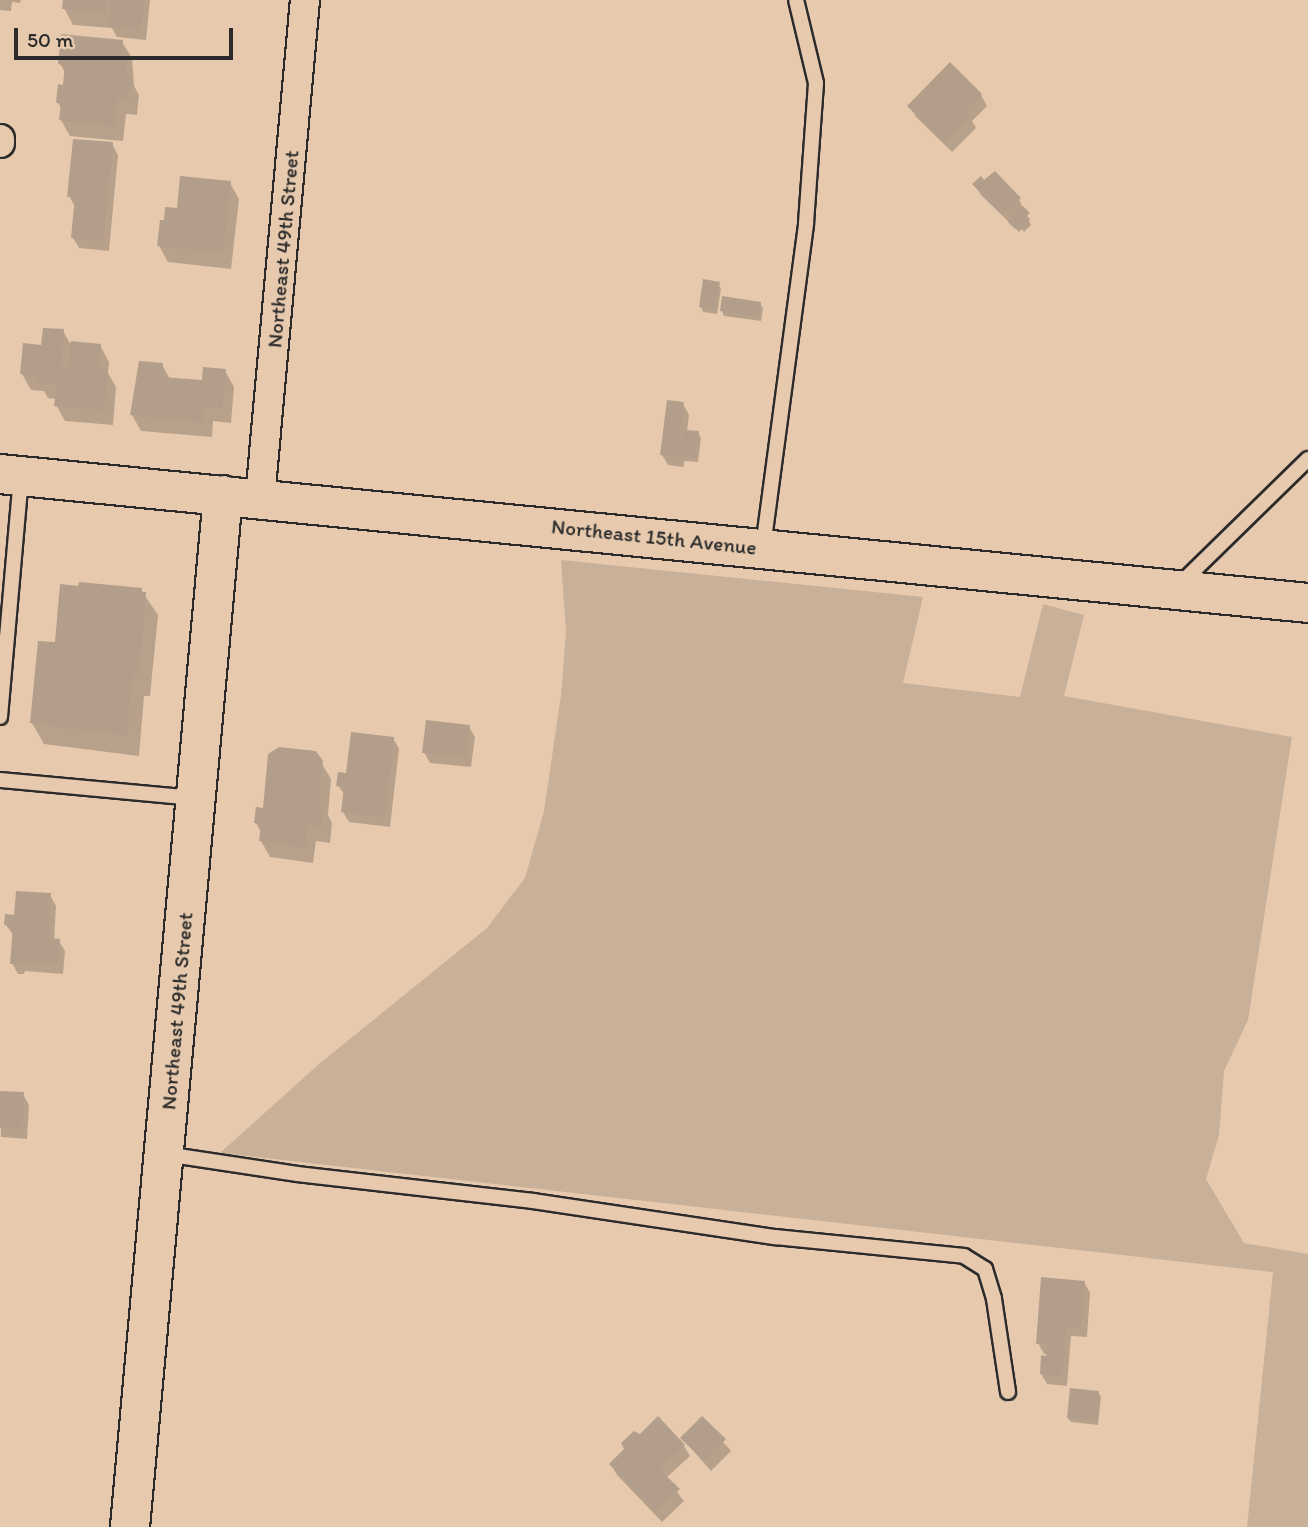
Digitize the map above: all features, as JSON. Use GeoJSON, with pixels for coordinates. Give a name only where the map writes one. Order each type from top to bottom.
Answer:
{"type":"FeatureCollection","features":[{"type":"Feature","properties":{"kind":"street","name":"Northeast 49th Street"},"geometry":{"type":"LineString","coordinates":[[130,1527],[196,799],[242,496],[305,0]]}},
{"type":"Feature","properties":{"kind":"street","name":"Northeast 15th Avenue"},"geometry":{"type":"LineString","coordinates":[[10,475],[1308,603]]}},
{"type":"Feature","properties":{"kind":"lane"},"geometry":{"type":"LineString","coordinates":[[762,548],[806,223],[816,83],[796,0]]}},
{"type":"Feature","properties":{"kind":"lane"},"geometry":{"type":"LineString","coordinates":[[1174,590],[1308,459]]}},
{"type":"Feature","properties":{"kind":"lane"},"geometry":{"type":"LineString","coordinates":[[0,717],[10,475]]}},
{"type":"Feature","properties":{"kind":"lane"},"geometry":{"type":"LineString","coordinates":[[0,780],[196,799]]}},
{"type":"Feature","properties":{"kind":"lane"},"geometry":{"type":"LineString","coordinates":[[164,1154],[297,1174],[533,1201],[775,1237],[964,1256],[985,1269],[994,1300],[1008,1392]]}},
{"type":"Feature","properties":{"kind":"shaded area"},"geometry":{"type":"Polygon","coordinates":[[[561,560],[923,597],[903,683],[1020,697],[1043,604],[1084,615],[1064,696],[1292,737],[1248,1020],[1224,1071],[1219,1135],[1206,1179],[1244,1243],[1308,1254],[1308,1527],[1247,1527],[1273,1272],[220,1153],[319,1064],[487,928],[525,878],[544,811],[561,695],[566,631],[561,560]]]}},
{"type":"Feature","properties":{"kind":"building"},"geometry":{"type":"Polygon","coordinates":[[[63,0],[108,0],[107,13],[62,9],[63,0]]]}},
{"type":"Feature","properties":{"kind":"building"},"geometry":{"type":"Polygon","coordinates":[[[111,0],[144,0],[141,30],[109,27],[111,0]]]}},
{"type":"Feature","properties":{"kind":"building"},"geometry":{"type":"Polygon","coordinates":[[[61,34],[123,40],[122,57],[127,57],[125,76],[131,77],[128,100],[117,99],[114,126],[59,120],[61,103],[56,103],[58,84],[63,85],[65,65],[58,64],[61,34]]]}},
{"type":"Feature","properties":{"kind":"building"},"geometry":{"type":"Polygon","coordinates":[[[950,62],[982,94],[966,111],[971,116],[945,143],[907,106],[950,62]]]}},
{"type":"Feature","properties":{"kind":"building"},"geometry":{"type":"Polygon","coordinates":[[[73,139],[113,142],[103,241],[71,238],[75,197],[67,197],[73,139]]]}},
{"type":"Feature","properties":{"kind":"building"},"geometry":{"type":"Polygon","coordinates":[[[995,171],[1021,198],[1002,215],[972,184],[981,176],[984,180],[995,171]]]}},
{"type":"Feature","properties":{"kind":"building"},"geometry":{"type":"Polygon","coordinates":[[[180,176],[231,181],[223,253],[157,246],[160,220],[164,220],[165,207],[177,208],[180,176]]]}},
{"type":"Feature","properties":{"kind":"building"},"geometry":{"type":"Polygon","coordinates":[[[1023,206],[1030,213],[1027,216],[1030,219],[1021,229],[1018,226],[1015,229],[1008,222],[1023,206]]]}},
{"type":"Feature","properties":{"kind":"building"},"geometry":{"type":"Polygon","coordinates":[[[703,279],[720,282],[715,310],[699,307],[703,279]]]}},
{"type":"Feature","properties":{"kind":"building"},"geometry":{"type":"Polygon","coordinates":[[[722,296],[761,302],[759,317],[720,311],[722,296]]]}},
{"type":"Feature","properties":{"kind":"building"},"geometry":{"type":"Polygon","coordinates":[[[43,328],[64,329],[61,366],[69,366],[71,341],[101,344],[99,368],[108,369],[104,410],[54,406],[57,384],[37,383],[37,375],[20,374],[23,343],[41,345],[43,328]]]}},
{"type":"Feature","properties":{"kind":"building"},"geometry":{"type":"Polygon","coordinates":[[[139,361],[163,363],[162,377],[202,380],[203,367],[226,369],[222,408],[205,406],[203,422],[130,415],[139,361]]]}},
{"type":"Feature","properties":{"kind":"building"},"geometry":{"type":"Polygon","coordinates":[[[667,400],[684,402],[678,457],[660,455],[667,400]]]}},
{"type":"Feature","properties":{"kind":"building"},"geometry":{"type":"Polygon","coordinates":[[[683,430],[699,431],[696,458],[680,456],[683,430]]]}},
{"type":"Feature","properties":{"kind":"building"},"geometry":{"type":"Polygon","coordinates":[[[79,582],[142,588],[142,592],[146,592],[139,676],[132,675],[127,735],[30,723],[38,641],[55,642],[60,584],[78,586],[79,582]]]}},
{"type":"Feature","properties":{"kind":"building"},"geometry":{"type":"Polygon","coordinates":[[[426,720],[470,725],[466,757],[422,753],[426,720]]]}},
{"type":"Feature","properties":{"kind":"building"},"geometry":{"type":"Polygon","coordinates":[[[351,732],[394,737],[385,817],[341,812],[344,787],[336,786],[338,772],[346,773],[351,732]]]}},
{"type":"Feature","properties":{"kind":"building"},"geometry":{"type":"Polygon","coordinates":[[[279,747],[316,751],[323,761],[319,804],[324,805],[321,827],[307,826],[305,848],[259,841],[261,824],[254,823],[256,807],[263,808],[268,754],[279,747]]]}},
{"type":"Feature","properties":{"kind":"building"},"geometry":{"type":"Polygon","coordinates":[[[16,891],[51,893],[48,938],[60,939],[58,964],[19,961],[19,964],[10,964],[13,926],[4,925],[5,914],[14,915],[16,891]]]}},
{"type":"Feature","properties":{"kind":"building"},"geometry":{"type":"Polygon","coordinates":[[[0,1091],[24,1092],[22,1129],[0,1128],[0,1091]]]}},
{"type":"Feature","properties":{"kind":"building"},"geometry":{"type":"Polygon","coordinates":[[[1041,1277],[1085,1281],[1082,1327],[1066,1326],[1062,1376],[1040,1374],[1041,1355],[1046,1356],[1047,1344],[1036,1344],[1041,1277]]]}},
{"type":"Feature","properties":{"kind":"building"},"geometry":{"type":"Polygon","coordinates":[[[1070,1388],[1099,1391],[1097,1421],[1067,1418],[1070,1388]]]}},
{"type":"Feature","properties":{"kind":"building"},"geometry":{"type":"Polygon","coordinates":[[[658,1416],[685,1445],[659,1469],[680,1489],[655,1512],[609,1464],[624,1449],[621,1443],[634,1431],[640,1434],[658,1416]]]}},
{"type":"Feature","properties":{"kind":"building"},"geometry":{"type":"Polygon","coordinates":[[[702,1416],[726,1439],[704,1461],[680,1438],[702,1416]]]}}]}
